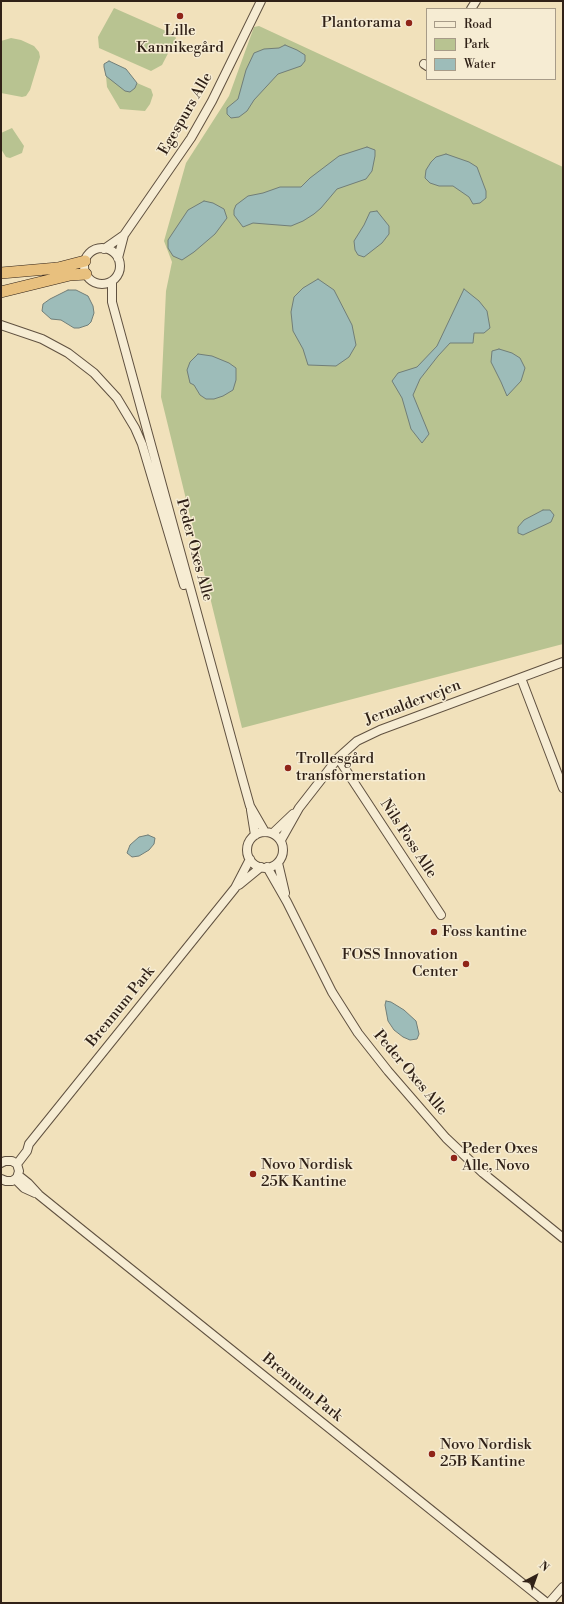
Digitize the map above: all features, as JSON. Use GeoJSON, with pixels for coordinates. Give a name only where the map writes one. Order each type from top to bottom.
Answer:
{"type":"FeatureCollection","features":[{"type":"Feature","properties":{"kind":"highway"},"geometry":{"type":"LineString","coordinates":[[1,273],[58,268],[84,261]]}},
{"type":"Feature","properties":{"kind":"highway"},"geometry":{"type":"LineString","coordinates":[[1,292],[70,275],[86,274]]}},
{"type":"Feature","properties":{"kind":"street","name":"Egespurs Alle"},"geometry":{"type":"LineString","coordinates":[[118,258],[124,235],[204,117],[261,1]]}},
{"type":"Feature","properties":{"kind":"street","name":"Egespurs Alle"},"geometry":{"type":"LineString","coordinates":[[104,248],[124,235]]}},
{"type":"Feature","properties":{"kind":"street"},"geometry":{"type":"LineString","coordinates":[[104,248],[110,250],[118,258],[119,270],[112,281],[102,284],[92,282],[86,274],[84,261],[92,251],[104,248]]}},
{"type":"Feature","properties":{"kind":"street","name":"Peder Oxes Alle"},"geometry":{"type":"LineString","coordinates":[[112,281],[112,302]]}},
{"type":"Feature","properties":{"kind":"street","name":"Peder Oxes Alle"},"geometry":{"type":"LineString","coordinates":[[102,284],[112,302],[250,806],[255,835]]}},
{"type":"Feature","properties":{"kind":"street"},"geometry":{"type":"LineString","coordinates":[[1,324],[42,338],[68,353],[94,373],[106,385],[123,408],[142,444],[182,581],[200,626]]}},
{"type":"Feature","properties":{"kind":"street","name":"Jernaldervejen"},"geometry":{"type":"LineString","coordinates":[[280,840],[299,808],[338,758],[357,741],[368,734],[563,662]]}},
{"type":"Feature","properties":{"kind":"street"},"geometry":{"type":"LineString","coordinates":[[521,678],[563,788]]}},
{"type":"Feature","properties":{"kind":"street","name":"Nils Foss Alle"},"geometry":{"type":"LineString","coordinates":[[338,758],[441,915]]}},
{"type":"Feature","properties":{"kind":"street","name":"Peder Oxes Alle"},"geometry":{"type":"LineString","coordinates":[[250,806],[269,832]]}},
{"type":"Feature","properties":{"kind":"street","name":"Jernaldervejen"},"geometry":{"type":"LineString","coordinates":[[269,832],[299,808]]}},
{"type":"Feature","properties":{"kind":"street"},"geometry":{"type":"LineString","coordinates":[[269,832],[280,840],[283,852],[278,863],[264,867],[255,864],[250,859],[248,846],[251,839],[255,835],[269,832]]}},
{"type":"Feature","properties":{"kind":"street","name":"Brennum Park"},"geometry":{"type":"LineString","coordinates":[[14,1162],[27,1151],[29,1144],[235,888],[250,859]]}},
{"type":"Feature","properties":{"kind":"street","name":"Peder Oxes Alle"},"geometry":{"type":"LineString","coordinates":[[278,863],[287,902]]}},
{"type":"Feature","properties":{"kind":"street","name":"Peder Oxes Alle"},"geometry":{"type":"LineString","coordinates":[[264,867],[287,902],[332,992],[358,1033],[404,1091],[446,1138],[483,1174],[563,1238]]}},
{"type":"Feature","properties":{"kind":"street","name":"Brennum Park"},"geometry":{"type":"LineString","coordinates":[[235,888],[264,867]]}},
{"type":"Feature","properties":{"kind":"street"},"geometry":{"type":"LineString","coordinates":[[1,1162],[5,1160],[14,1162],[19,1168],[16,1177],[9,1182],[2,1181]]}},
{"type":"Feature","properties":{"kind":"street","name":"Brennum Park"},"geometry":{"type":"LineString","coordinates":[[16,1177],[28,1183],[39,1195],[548,1603],[562,1592]]}},
{"type":"Feature","properties":{"kind":"street","name":"Peder Oxes Alle"},"geometry":{"type":"LineString","coordinates":[[553,1229],[563,1234]]}},
{"type":"Feature","properties":{"kind":"green space"},"geometry":{"type":"Polygon","coordinates":[[[114,8],[173,34],[176,38],[162,65],[151,71],[99,48],[98,37],[114,8]]]}},
{"type":"Feature","properties":{"kind":"green space"},"geometry":{"type":"Polygon","coordinates":[[[259,26],[563,167],[563,644],[242,728],[161,397],[166,291],[172,262],[164,241],[186,163],[229,96],[254,27],[259,26]]]}},
{"type":"Feature","properties":{"kind":"green space"},"geometry":{"type":"Polygon","coordinates":[[[11,38],[21,40],[34,46],[39,52],[40,57],[30,90],[26,96],[22,97],[1,93],[1,41],[11,38]]]}},
{"type":"Feature","properties":{"kind":"green space"},"geometry":{"type":"Polygon","coordinates":[[[106,76],[135,88],[137,83],[151,89],[153,95],[150,104],[145,111],[120,109],[107,87],[106,76]]]}},
{"type":"Feature","properties":{"kind":"green space"},"geometry":{"type":"Polygon","coordinates":[[[12,128],[24,146],[22,153],[10,158],[6,157],[1,149],[1,133],[12,128]]]}},
{"type":"Feature","properties":{"kind":"water"},"geometry":{"type":"Polygon","coordinates":[[[285,45],[305,55],[305,61],[301,66],[278,74],[254,100],[247,111],[239,117],[231,118],[227,114],[227,108],[238,99],[246,70],[254,53],[264,49],[279,48],[285,45]]]}},
{"type":"Feature","properties":{"kind":"water"},"geometry":{"type":"Polygon","coordinates":[[[109,61],[126,69],[137,83],[135,88],[130,92],[125,91],[106,76],[104,64],[109,61]]]}},
{"type":"Feature","properties":{"kind":"water"},"geometry":{"type":"Polygon","coordinates":[[[367,147],[375,150],[375,156],[372,171],[366,179],[337,189],[321,208],[303,221],[291,226],[253,223],[243,227],[234,215],[236,205],[248,196],[280,187],[301,187],[310,178],[339,156],[367,147]]]}},
{"type":"Feature","properties":{"kind":"water"},"geometry":{"type":"Polygon","coordinates":[[[446,154],[469,162],[477,167],[486,191],[486,198],[480,203],[473,204],[469,197],[453,186],[439,186],[430,183],[425,178],[426,170],[431,162],[436,157],[446,154]]]}},
{"type":"Feature","properties":{"kind":"water"},"geometry":{"type":"Polygon","coordinates":[[[204,201],[213,203],[224,209],[227,218],[215,234],[194,252],[182,260],[173,256],[168,248],[168,240],[188,210],[204,201]]]}},
{"type":"Feature","properties":{"kind":"water"},"geometry":{"type":"Polygon","coordinates":[[[377,211],[389,226],[389,234],[382,243],[364,257],[358,255],[355,250],[354,241],[370,212],[377,211]]]}},
{"type":"Feature","properties":{"kind":"water"},"geometry":{"type":"Polygon","coordinates":[[[318,279],[334,290],[352,325],[356,345],[349,357],[336,366],[308,365],[303,349],[293,331],[291,312],[294,297],[303,288],[318,279]]]}},
{"type":"Feature","properties":{"kind":"water"},"geometry":{"type":"Polygon","coordinates":[[[464,289],[479,301],[487,311],[490,328],[484,333],[474,333],[473,343],[450,343],[420,379],[413,395],[429,434],[422,443],[411,429],[402,398],[392,381],[398,373],[417,367],[437,346],[464,289]]]}},
{"type":"Feature","properties":{"kind":"water"},"geometry":{"type":"Polygon","coordinates":[[[68,290],[76,290],[88,296],[93,306],[94,313],[91,322],[88,325],[74,328],[61,320],[51,319],[42,311],[43,304],[68,290]]]}},
{"type":"Feature","properties":{"kind":"water"},"geometry":{"type":"Polygon","coordinates":[[[499,349],[512,353],[520,358],[525,368],[521,381],[507,396],[491,362],[492,351],[499,349]]]}},
{"type":"Feature","properties":{"kind":"water"},"geometry":{"type":"Polygon","coordinates":[[[198,354],[212,356],[229,363],[236,368],[236,380],[233,390],[214,399],[206,399],[200,395],[194,385],[190,383],[187,370],[190,362],[198,354]]]}},
{"type":"Feature","properties":{"kind":"water"},"geometry":{"type":"Polygon","coordinates":[[[543,510],[550,510],[554,515],[551,522],[523,535],[518,533],[518,527],[524,520],[543,510]]]}},
{"type":"Feature","properties":{"kind":"water"},"geometry":{"type":"Polygon","coordinates":[[[148,835],[155,838],[154,844],[149,850],[139,856],[132,857],[127,853],[130,845],[139,837],[148,835]]]}},
{"type":"Feature","properties":{"kind":"water"},"geometry":{"type":"Polygon","coordinates":[[[386,1001],[391,1002],[404,1010],[416,1021],[419,1034],[417,1039],[410,1040],[394,1030],[388,1021],[385,1005],[386,1001]]]}},
{"type":"Feature","properties":{"kind":"place","name":"Lille Kannikegård"},"geometry":{"type":"Point","coordinates":[180,16]}},
{"type":"Feature","properties":{"kind":"place","name":"Plantorama"},"geometry":{"type":"Point","coordinates":[409,23]}},
{"type":"Feature","properties":{"kind":"place","name":"Trollesgård transformerstation"},"geometry":{"type":"Point","coordinates":[288,768]}},
{"type":"Feature","properties":{"kind":"place","name":"Foss kantine"},"geometry":{"type":"Point","coordinates":[434,932]}},
{"type":"Feature","properties":{"kind":"place","name":"FOSS Innovation Center"},"geometry":{"type":"Point","coordinates":[466,964]}},
{"type":"Feature","properties":{"kind":"place","name":"Peder Oxes Alle, Novo"},"geometry":{"type":"Point","coordinates":[454,1158]}},
{"type":"Feature","properties":{"kind":"place","name":"Novo Nordisk 25K Kantine"},"geometry":{"type":"Point","coordinates":[253,1174]}},
{"type":"Feature","properties":{"kind":"place","name":"Novo Nordisk 25B Kantine"},"geometry":{"type":"Point","coordinates":[432,1454]}}]}
